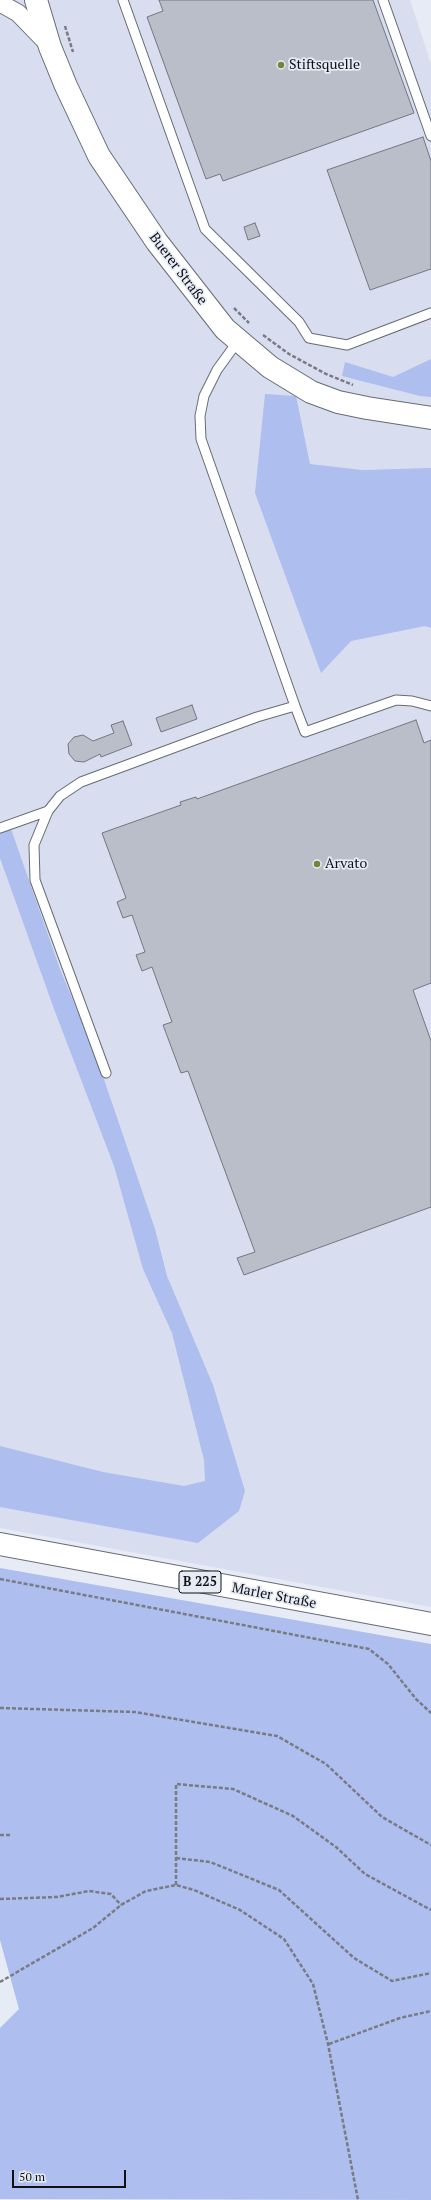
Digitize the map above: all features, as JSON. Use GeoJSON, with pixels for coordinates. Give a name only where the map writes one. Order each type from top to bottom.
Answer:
{"type":"FeatureCollection","features":[{"type":"Feature","properties":{"kind":"street","name":"Buerer Straße"},"geometry":{"type":"LineString","coordinates":[[36,0],[50,47],[83,125],[117,185],[192,289],[225,329],[270,367],[311,392],[338,402],[431,418]]}},
{"type":"Feature","properties":{"kind":"street"},"geometry":{"type":"LineString","coordinates":[[0,3],[18,13],[50,47]]}},
{"type":"Feature","properties":{"kind":"street","name":"Marler Straße"},"geometry":{"type":"LineString","coordinates":[[0,1544],[431,1624]]}},
{"type":"Feature","properties":{"kind":"lane"},"geometry":{"type":"LineString","coordinates":[[123,0],[205,229],[299,322],[309,338],[347,345],[431,313]]}},
{"type":"Feature","properties":{"kind":"lane"},"geometry":{"type":"LineString","coordinates":[[383,0],[431,136]]}},
{"type":"Feature","properties":{"kind":"lane"},"geometry":{"type":"LineString","coordinates":[[238,341],[210,381],[204,396],[200,416],[201,439],[305,732],[396,700],[412,700],[431,706]]}},
{"type":"Feature","properties":{"kind":"lane"},"geometry":{"type":"LineString","coordinates":[[106,1073],[35,880],[34,845],[48,811],[60,796],[81,782],[257,717],[295,706]]}},
{"type":"Feature","properties":{"kind":"lane"},"geometry":{"type":"LineString","coordinates":[[0,828],[48,811]]}},
{"type":"Feature","properties":{"kind":"path"},"geometry":{"type":"LineString","coordinates":[[0,1579],[369,1649],[388,1664],[416,1699],[431,1713]]}},
{"type":"Feature","properties":{"kind":"path"},"geometry":{"type":"LineString","coordinates":[[0,1708],[135,1712],[277,1736],[326,1764],[382,1817],[431,1845]]}},
{"type":"Feature","properties":{"kind":"path"},"geometry":{"type":"LineString","coordinates":[[176,1885],[176,1784],[233,1789],[293,1816],[336,1848],[365,1874],[431,1910]]}},
{"type":"Feature","properties":{"kind":"path"},"geometry":{"type":"LineString","coordinates":[[0,1835],[10,1835]]}},
{"type":"Feature","properties":{"kind":"path"},"geometry":{"type":"LineString","coordinates":[[176,1858],[210,1862],[279,1890],[354,1958],[392,1981],[431,1973]]}},
{"type":"Feature","properties":{"kind":"path"},"geometry":{"type":"LineString","coordinates":[[0,1982],[93,1928],[121,1905],[146,1891],[176,1885],[194,1890],[240,1910],[284,1939],[313,1984],[328,2044],[358,2200]]}},
{"type":"Feature","properties":{"kind":"path"},"geometry":{"type":"LineString","coordinates":[[0,1899],[57,1897],[89,1891],[111,1894],[121,1905]]}},
{"type":"Feature","properties":{"kind":"path"},"geometry":{"type":"LineString","coordinates":[[328,2044],[400,2018],[431,2012]]}},
{"type":"Feature","properties":{"kind":"shaded area"},"geometry":{"type":"Polygon","coordinates":[[[0,0],[410,0],[431,64],[431,1607],[0,1528],[0,0]]]}},
{"type":"Feature","properties":{"kind":"shaded area"},"geometry":{"type":"Polygon","coordinates":[[[431,359],[431,397],[420,396],[342,376],[345,362],[393,377],[431,359]]]}},
{"type":"Feature","properties":{"kind":"shaded area"},"geometry":{"type":"Polygon","coordinates":[[[265,394],[296,396],[310,464],[362,470],[431,468],[431,628],[425,626],[351,641],[321,673],[255,493],[265,394]]]}},
{"type":"Feature","properties":{"kind":"shaded area"},"geometry":{"type":"Polygon","coordinates":[[[0,828],[11,829],[60,969],[96,1056],[155,1229],[167,1276],[213,1385],[245,1491],[239,1511],[198,1543],[0,1507],[0,1446],[103,1472],[184,1486],[205,1481],[204,1460],[172,1333],[143,1269],[114,1166],[54,1009],[0,858],[0,828]]]}},
{"type":"Feature","properties":{"kind":"shaded area"},"geometry":{"type":"Polygon","coordinates":[[[0,1568],[431,1644],[431,2200],[0,2199],[0,2028],[19,2009],[0,1940],[0,1568]]]}},
{"type":"Feature","properties":{"kind":"building","name":"Stiftsquelle"},"geometry":{"type":"Polygon","coordinates":[[[159,0],[373,0],[414,113],[223,181],[220,174],[206,179],[147,17],[163,11],[159,0]]]}},
{"type":"Feature","properties":{"kind":"building"},"geometry":{"type":"Polygon","coordinates":[[[423,137],[431,161],[431,269],[370,290],[327,170],[423,137]]]}},
{"type":"Feature","properties":{"kind":"building"},"geometry":{"type":"Polygon","coordinates":[[[255,223],[260,236],[248,240],[244,227],[255,223]]]}},
{"type":"Feature","properties":{"kind":"building"},"geometry":{"type":"Polygon","coordinates":[[[192,705],[197,719],[161,732],[156,718],[192,705]]]}},
{"type":"Feature","properties":{"kind":"building"},"geometry":{"type":"Polygon","coordinates":[[[416,720],[424,743],[431,740],[431,983],[413,990],[431,1041],[431,1207],[244,1275],[237,1258],[255,1252],[188,1071],[181,1073],[163,1025],[172,1022],[152,967],[142,971],[136,955],[145,952],[132,915],[123,918],[117,902],[126,898],[102,833],[181,805],[180,802],[196,797],[197,799],[416,720]]]}},
{"type":"Feature","properties":{"kind":"building"},"geometry":{"type":"Polygon","coordinates":[[[123,721],[132,745],[101,757],[100,754],[84,762],[75,761],[69,754],[68,744],[74,737],[83,735],[93,741],[114,733],[111,725],[123,721]]]}},
{"type":"Feature","properties":{"kind":"place","name":"Stiftsquelle"},"geometry":{"type":"Point","coordinates":[281,65]}},
{"type":"Feature","properties":{"kind":"place","name":"Arvato"},"geometry":{"type":"Point","coordinates":[317,864]}}]}
